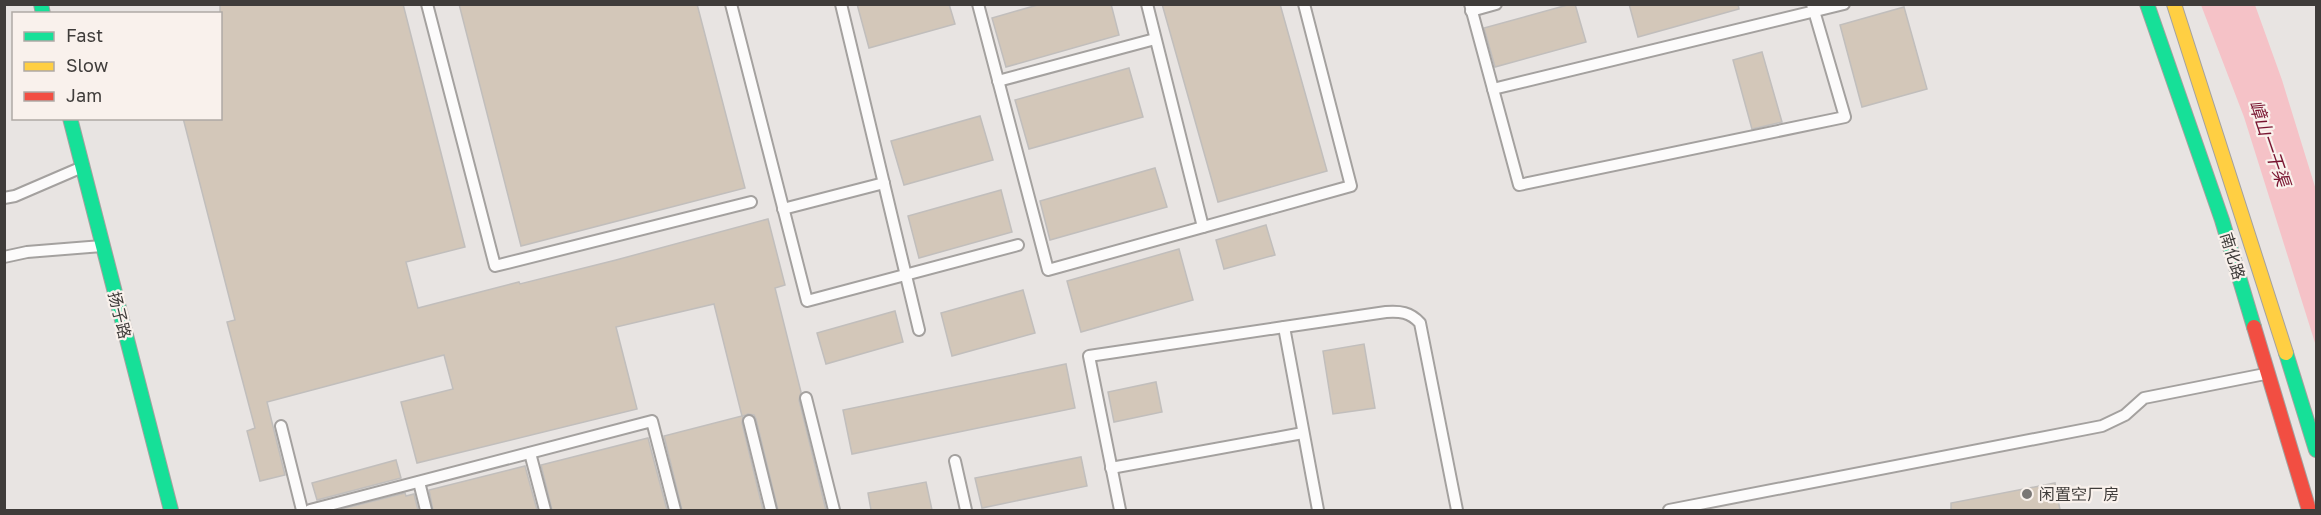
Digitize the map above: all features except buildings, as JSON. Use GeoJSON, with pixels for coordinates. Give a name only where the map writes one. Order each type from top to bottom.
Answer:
{"type":"FeatureCollection","features":[{"type":"Feature","properties":{"kind":"main road","name":"南化路"},"geometry":{"type":"LineString","coordinates":[[2147,4],[2222,220],[2309,510]]}},
{"type":"Feature","properties":{"kind":"main road","name":"南化路"},"geometry":{"type":"LineString","coordinates":[[2174,4],[2316,450]]}},
{"type":"Feature","properties":{"kind":"main road","name":"扬子路"},"geometry":{"type":"LineString","coordinates":[[70,120],[171,510]]}},
{"type":"Feature","properties":{"kind":"lane"},"geometry":{"type":"LineString","coordinates":[[427,4],[495,266],[751,202]]}},
{"type":"Feature","properties":{"kind":"lane"},"geometry":{"type":"LineString","coordinates":[[731,4],[807,301],[1018,245]]}},
{"type":"Feature","properties":{"kind":"lane"},"geometry":{"type":"LineString","coordinates":[[841,4],[919,330]]}},
{"type":"Feature","properties":{"kind":"lane"},"geometry":{"type":"LineString","coordinates":[[978,4],[1048,270],[1351,186],[1304,4]]}},
{"type":"Feature","properties":{"kind":"lane"},"geometry":{"type":"LineString","coordinates":[[1147,4],[1203,227]]}},
{"type":"Feature","properties":{"kind":"lane"},"geometry":{"type":"LineString","coordinates":[[1496,4],[1470,8],[1519,185],[1845,117],[1813,8]]}},
{"type":"Feature","properties":{"kind":"lane"},"geometry":{"type":"LineString","coordinates":[[1493,89],[1813,8],[1844,4]]}},
{"type":"Feature","properties":{"kind":"lane"},"geometry":{"type":"LineString","coordinates":[[998,81],[1155,39]]}},
{"type":"Feature","properties":{"kind":"lane"},"geometry":{"type":"LineString","coordinates":[[4,198],[15,196],[82,166]]}},
{"type":"Feature","properties":{"kind":"lane"},"geometry":{"type":"LineString","coordinates":[[783,209],[884,183]]}},
{"type":"Feature","properties":{"kind":"lane"},"geometry":{"type":"LineString","coordinates":[[4,257],[29,252],[103,246]]}},
{"type":"Feature","properties":{"kind":"lane"},"geometry":{"type":"LineString","coordinates":[[1120,510],[1089,356],[1400,311],[1414,316],[1420,323],[1457,510]]}},
{"type":"Feature","properties":{"kind":"lane"},"geometry":{"type":"LineString","coordinates":[[1284,327],[1318,510]]}},
{"type":"Feature","properties":{"kind":"lane"},"geometry":{"type":"LineString","coordinates":[[1669,510],[2102,426],[2125,415],[2144,398],[2292,370]]}},
{"type":"Feature","properties":{"kind":"lane"},"geometry":{"type":"LineString","coordinates":[[806,398],[834,510]]}},
{"type":"Feature","properties":{"kind":"lane"},"geometry":{"type":"LineString","coordinates":[[310,510],[652,421],[675,510]]}},
{"type":"Feature","properties":{"kind":"lane"},"geometry":{"type":"LineString","coordinates":[[749,421],[771,510]]}},
{"type":"Feature","properties":{"kind":"lane"},"geometry":{"type":"LineString","coordinates":[[281,426],[302,510]]}},
{"type":"Feature","properties":{"kind":"lane"},"geometry":{"type":"LineString","coordinates":[[1111,468],[1303,433]]}},
{"type":"Feature","properties":{"kind":"lane"},"geometry":{"type":"LineString","coordinates":[[530,453],[545,510]]}},
{"type":"Feature","properties":{"kind":"lane"},"geometry":{"type":"LineString","coordinates":[[955,460],[966,510]]}},
{"type":"Feature","properties":{"kind":"lane"},"geometry":{"type":"LineString","coordinates":[[419,482],[426,510]]}},
{"type":"Feature","properties":{"kind":"water","name":"嶂山一干渠"},"geometry":{"type":"Polygon","coordinates":[[[2201,5],[2255,5],[2282,80],[2316,190],[2316,346],[2244,117],[2201,5]]]}},
{"type":"Feature","properties":{"kind":"traffic: fast"},"geometry":{"type":"LineString","coordinates":[[41,4],[43,12]]}},
{"type":"Feature","properties":{"kind":"traffic: fast"},"geometry":{"type":"LineString","coordinates":[[2147,4],[2222,220],[2254,327]]}},
{"type":"Feature","properties":{"kind":"traffic: fast"},"geometry":{"type":"LineString","coordinates":[[71,120],[171,510]]}},
{"type":"Feature","properties":{"kind":"traffic: fast"},"geometry":{"type":"LineString","coordinates":[[2286,353],[2316,450]]}},
{"type":"Feature","properties":{"kind":"traffic: slow"},"geometry":{"type":"LineString","coordinates":[[2174,4],[2286,353]]}},
{"type":"Feature","properties":{"kind":"traffic: jam"},"geometry":{"type":"LineString","coordinates":[[2254,327],[2309,510]]}},
{"type":"Feature","properties":{"kind":"place","name":"闲置空厂房"},"geometry":{"type":"Point","coordinates":[2027,494]}}]}
